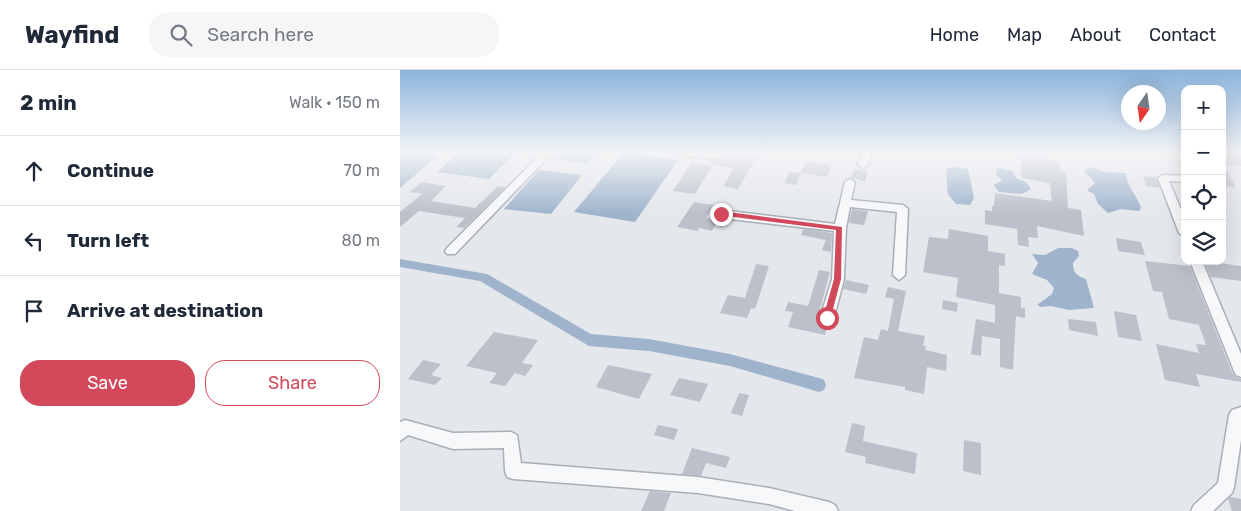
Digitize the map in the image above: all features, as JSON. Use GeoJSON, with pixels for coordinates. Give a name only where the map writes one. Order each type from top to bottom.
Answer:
{"type":"FeatureCollection","features":[{"type":"Feature","properties":{"kind":"street"},"geometry":{"type":"LineString","coordinates":[[450,251],[528,173]]}},
{"type":"Feature","properties":{"kind":"street"},"geometry":{"type":"LineString","coordinates":[[1181,179],[1162,178],[1181,223]]}},
{"type":"Feature","properties":{"kind":"street"},"geometry":{"type":"LineString","coordinates":[[827,318],[838,279],[840,228],[850,182]]}},
{"type":"Feature","properties":{"kind":"street"},"geometry":{"type":"LineString","coordinates":[[845,203],[903,209],[899,276]]}},
{"type":"Feature","properties":{"kind":"street"},"geometry":{"type":"LineString","coordinates":[[721,214],[840,228]]}},
{"type":"Feature","properties":{"kind":"street"},"geometry":{"type":"LineString","coordinates":[[1198,265],[1241,371]]}},
{"type":"Feature","properties":{"kind":"street"},"geometry":{"type":"LineString","coordinates":[[1200,511],[1226,486],[1237,415],[1241,414]]}},
{"type":"Feature","properties":{"kind":"street"},"geometry":{"type":"LineString","coordinates":[[400,433],[405,427],[453,441],[511,440],[513,471],[698,485],[769,496],[829,511]]}},
{"type":"Feature","properties":{"kind":"water"},"geometry":{"type":"Polygon","coordinates":[[[400,173],[418,173],[400,188],[400,173]]]}},
{"type":"Feature","properties":{"kind":"water"},"geometry":{"type":"Polygon","coordinates":[[[441,173],[495,173],[489,179],[441,173]]]}},
{"type":"Feature","properties":{"kind":"water"},"geometry":{"type":"Polygon","coordinates":[[[537,173],[582,175],[551,214],[504,209],[537,173]]]}},
{"type":"Feature","properties":{"kind":"water"},"geometry":{"type":"Polygon","coordinates":[[[607,173],[669,173],[635,222],[574,212],[607,173]]]}},
{"type":"Feature","properties":{"kind":"water"},"geometry":{"type":"Polygon","coordinates":[[[946,173],[969,173],[974,198],[970,205],[956,204],[948,194],[946,173]]]}},
{"type":"Feature","properties":{"kind":"water"},"geometry":{"type":"Polygon","coordinates":[[[1014,173],[1016,178],[1026,182],[1031,189],[1022,194],[999,192],[993,185],[1002,181],[996,174],[1014,173]]]}},
{"type":"Feature","properties":{"kind":"water"},"geometry":{"type":"Polygon","coordinates":[[[1085,173],[1126,173],[1128,182],[1141,208],[1139,211],[1121,209],[1108,213],[1098,204],[1094,194],[1088,191],[1095,183],[1085,173]]]}},
{"type":"Feature","properties":{"kind":"water"},"geometry":{"type":"Polygon","coordinates":[[[1058,248],[1072,248],[1078,251],[1079,256],[1073,263],[1074,269],[1078,275],[1086,279],[1094,308],[1069,310],[1037,305],[1052,294],[1054,288],[1047,280],[1032,274],[1038,263],[1032,254],[1045,255],[1058,248]]]}},
{"type":"Feature","properties":{"kind":"building"},"geometry":{"type":"Polygon","coordinates":[[[685,173],[708,173],[695,194],[673,191],[685,173]]]}},
{"type":"Feature","properties":{"kind":"building"},"geometry":{"type":"Polygon","coordinates":[[[731,173],[748,173],[738,189],[724,186],[731,173]]]}},
{"type":"Feature","properties":{"kind":"building"},"geometry":{"type":"Polygon","coordinates":[[[789,173],[801,173],[796,185],[784,183],[789,173]]]}},
{"type":"Feature","properties":{"kind":"building"},"geometry":{"type":"Polygon","coordinates":[[[801,173],[828,173],[827,177],[801,173]]]}},
{"type":"Feature","properties":{"kind":"building"},"geometry":{"type":"Polygon","coordinates":[[[853,173],[868,173],[865,182],[851,177],[853,173]]]}},
{"type":"Feature","properties":{"kind":"building"},"geometry":{"type":"Polygon","coordinates":[[[1021,173],[1066,173],[1068,208],[1081,210],[1084,236],[1037,226],[1038,238],[1028,237],[1029,247],[1018,245],[1017,229],[985,224],[985,210],[992,211],[995,193],[1052,201],[1050,183],[1021,178],[1021,173]]]}},
{"type":"Feature","properties":{"kind":"building"},"geometry":{"type":"Polygon","coordinates":[[[1226,173],[1228,173],[1235,187],[1226,186],[1226,173]]]}},
{"type":"Feature","properties":{"kind":"building"},"geometry":{"type":"Polygon","coordinates":[[[1143,176],[1156,177],[1160,188],[1146,186],[1143,176]]]}},
{"type":"Feature","properties":{"kind":"building"},"geometry":{"type":"Polygon","coordinates":[[[422,182],[446,186],[431,201],[475,208],[498,186],[506,187],[464,228],[456,227],[465,218],[419,211],[400,227],[400,212],[422,194],[410,192],[422,182]]]}},
{"type":"Feature","properties":{"kind":"building"},"geometry":{"type":"Polygon","coordinates":[[[694,202],[713,205],[706,218],[718,220],[712,231],[699,228],[698,231],[677,227],[694,202]]]}},
{"type":"Feature","properties":{"kind":"building"},"geometry":{"type":"Polygon","coordinates":[[[852,209],[868,211],[864,225],[849,223],[852,209]]]}},
{"type":"Feature","properties":{"kind":"building"},"geometry":{"type":"Polygon","coordinates":[[[803,229],[832,233],[831,252],[822,250],[826,240],[801,235],[803,229]]]}},
{"type":"Feature","properties":{"kind":"building"},"geometry":{"type":"Polygon","coordinates":[[[949,229],[988,236],[988,251],[1005,254],[1005,266],[999,265],[999,293],[1021,297],[1021,308],[1025,308],[1025,318],[1016,316],[1013,370],[1000,367],[1000,339],[982,336],[981,356],[971,354],[976,319],[995,323],[995,305],[956,297],[958,278],[923,272],[929,237],[948,239],[949,229]]]}},
{"type":"Feature","properties":{"kind":"building"},"geometry":{"type":"Polygon","coordinates":[[[1116,238],[1141,242],[1145,255],[1118,251],[1116,238]]]}},
{"type":"Feature","properties":{"kind":"building"},"geometry":{"type":"Polygon","coordinates":[[[1145,261],[1190,266],[1232,372],[1235,377],[1241,379],[1241,382],[1196,374],[1200,387],[1165,380],[1156,344],[1199,353],[1196,344],[1206,345],[1199,325],[1169,319],[1162,292],[1153,291],[1145,261]]]}},
{"type":"Feature","properties":{"kind":"building"},"geometry":{"type":"Polygon","coordinates":[[[756,264],[769,266],[755,309],[751,308],[747,318],[720,313],[728,295],[745,298],[756,264]]]}},
{"type":"Feature","properties":{"kind":"building"},"geometry":{"type":"Polygon","coordinates":[[[1226,264],[1241,266],[1241,281],[1211,277],[1206,265],[1226,264]]]}},
{"type":"Feature","properties":{"kind":"building"},"geometry":{"type":"Polygon","coordinates":[[[819,270],[830,272],[818,317],[820,323],[828,324],[825,335],[788,327],[793,312],[785,311],[788,302],[808,306],[819,270]]]}},
{"type":"Feature","properties":{"kind":"building"},"geometry":{"type":"Polygon","coordinates":[[[846,280],[869,285],[866,294],[843,289],[846,280]]]}},
{"type":"Feature","properties":{"kind":"building"},"geometry":{"type":"Polygon","coordinates":[[[888,287],[906,291],[898,331],[925,336],[923,346],[926,346],[925,350],[947,355],[946,371],[927,367],[924,394],[905,390],[905,387],[854,378],[864,337],[878,340],[881,329],[888,331],[894,299],[885,297],[888,287]]]}},
{"type":"Feature","properties":{"kind":"building"},"geometry":{"type":"Polygon","coordinates":[[[943,300],[958,303],[957,312],[942,309],[943,300]]]}},
{"type":"Feature","properties":{"kind":"building"},"geometry":{"type":"Polygon","coordinates":[[[1114,311],[1136,315],[1142,341],[1118,337],[1114,311]]]}},
{"type":"Feature","properties":{"kind":"building"},"geometry":{"type":"Polygon","coordinates":[[[1068,319],[1096,322],[1098,336],[1069,330],[1068,319]]]}},
{"type":"Feature","properties":{"kind":"building"},"geometry":{"type":"Polygon","coordinates":[[[494,332],[538,340],[522,363],[533,365],[525,376],[515,373],[505,386],[489,383],[497,373],[466,366],[494,332]]]}},
{"type":"Feature","properties":{"kind":"building"},"geometry":{"type":"Polygon","coordinates":[[[423,360],[441,364],[431,375],[442,378],[435,385],[408,379],[423,360]]]}},
{"type":"Feature","properties":{"kind":"building"},"geometry":{"type":"Polygon","coordinates":[[[608,365],[652,374],[639,399],[596,387],[608,365]]]}},
{"type":"Feature","properties":{"kind":"building"},"geometry":{"type":"Polygon","coordinates":[[[679,378],[708,384],[700,402],[670,395],[679,378]]]}},
{"type":"Feature","properties":{"kind":"building"},"geometry":{"type":"Polygon","coordinates":[[[739,393],[749,395],[742,416],[731,413],[739,393]]]}},
{"type":"Feature","properties":{"kind":"building"},"geometry":{"type":"Polygon","coordinates":[[[852,423],[865,426],[863,441],[917,453],[915,474],[865,463],[866,457],[845,452],[852,423]]]}},
{"type":"Feature","properties":{"kind":"building"},"geometry":{"type":"Polygon","coordinates":[[[658,425],[678,429],[674,440],[654,435],[658,425]]]}},
{"type":"Feature","properties":{"kind":"building"},"geometry":{"type":"Polygon","coordinates":[[[964,440],[981,443],[981,475],[963,471],[964,440]]]}},
{"type":"Feature","properties":{"kind":"building"},"geometry":{"type":"Polygon","coordinates":[[[692,448],[730,457],[726,468],[706,463],[701,476],[682,474],[692,448]]]}},
{"type":"Feature","properties":{"kind":"building"},"geometry":{"type":"Polygon","coordinates":[[[650,491],[671,493],[664,511],[641,511],[650,491]]]}},
{"type":"Feature","properties":{"kind":"building"},"geometry":{"type":"Polygon","coordinates":[[[1230,497],[1241,499],[1241,511],[1232,511],[1228,499],[1230,497]]]}},
{"type":"Feature","properties":{"kind":"waterway"},"geometry":{"type":"LineString","coordinates":[[400,263],[483,277],[589,340],[649,345],[730,360],[819,385]]}},
{"type":"Feature","properties":{"kind":"route"},"geometry":{"type":"LineString","coordinates":[[721,214],[840,228],[838,279],[827,318]]}}]}
